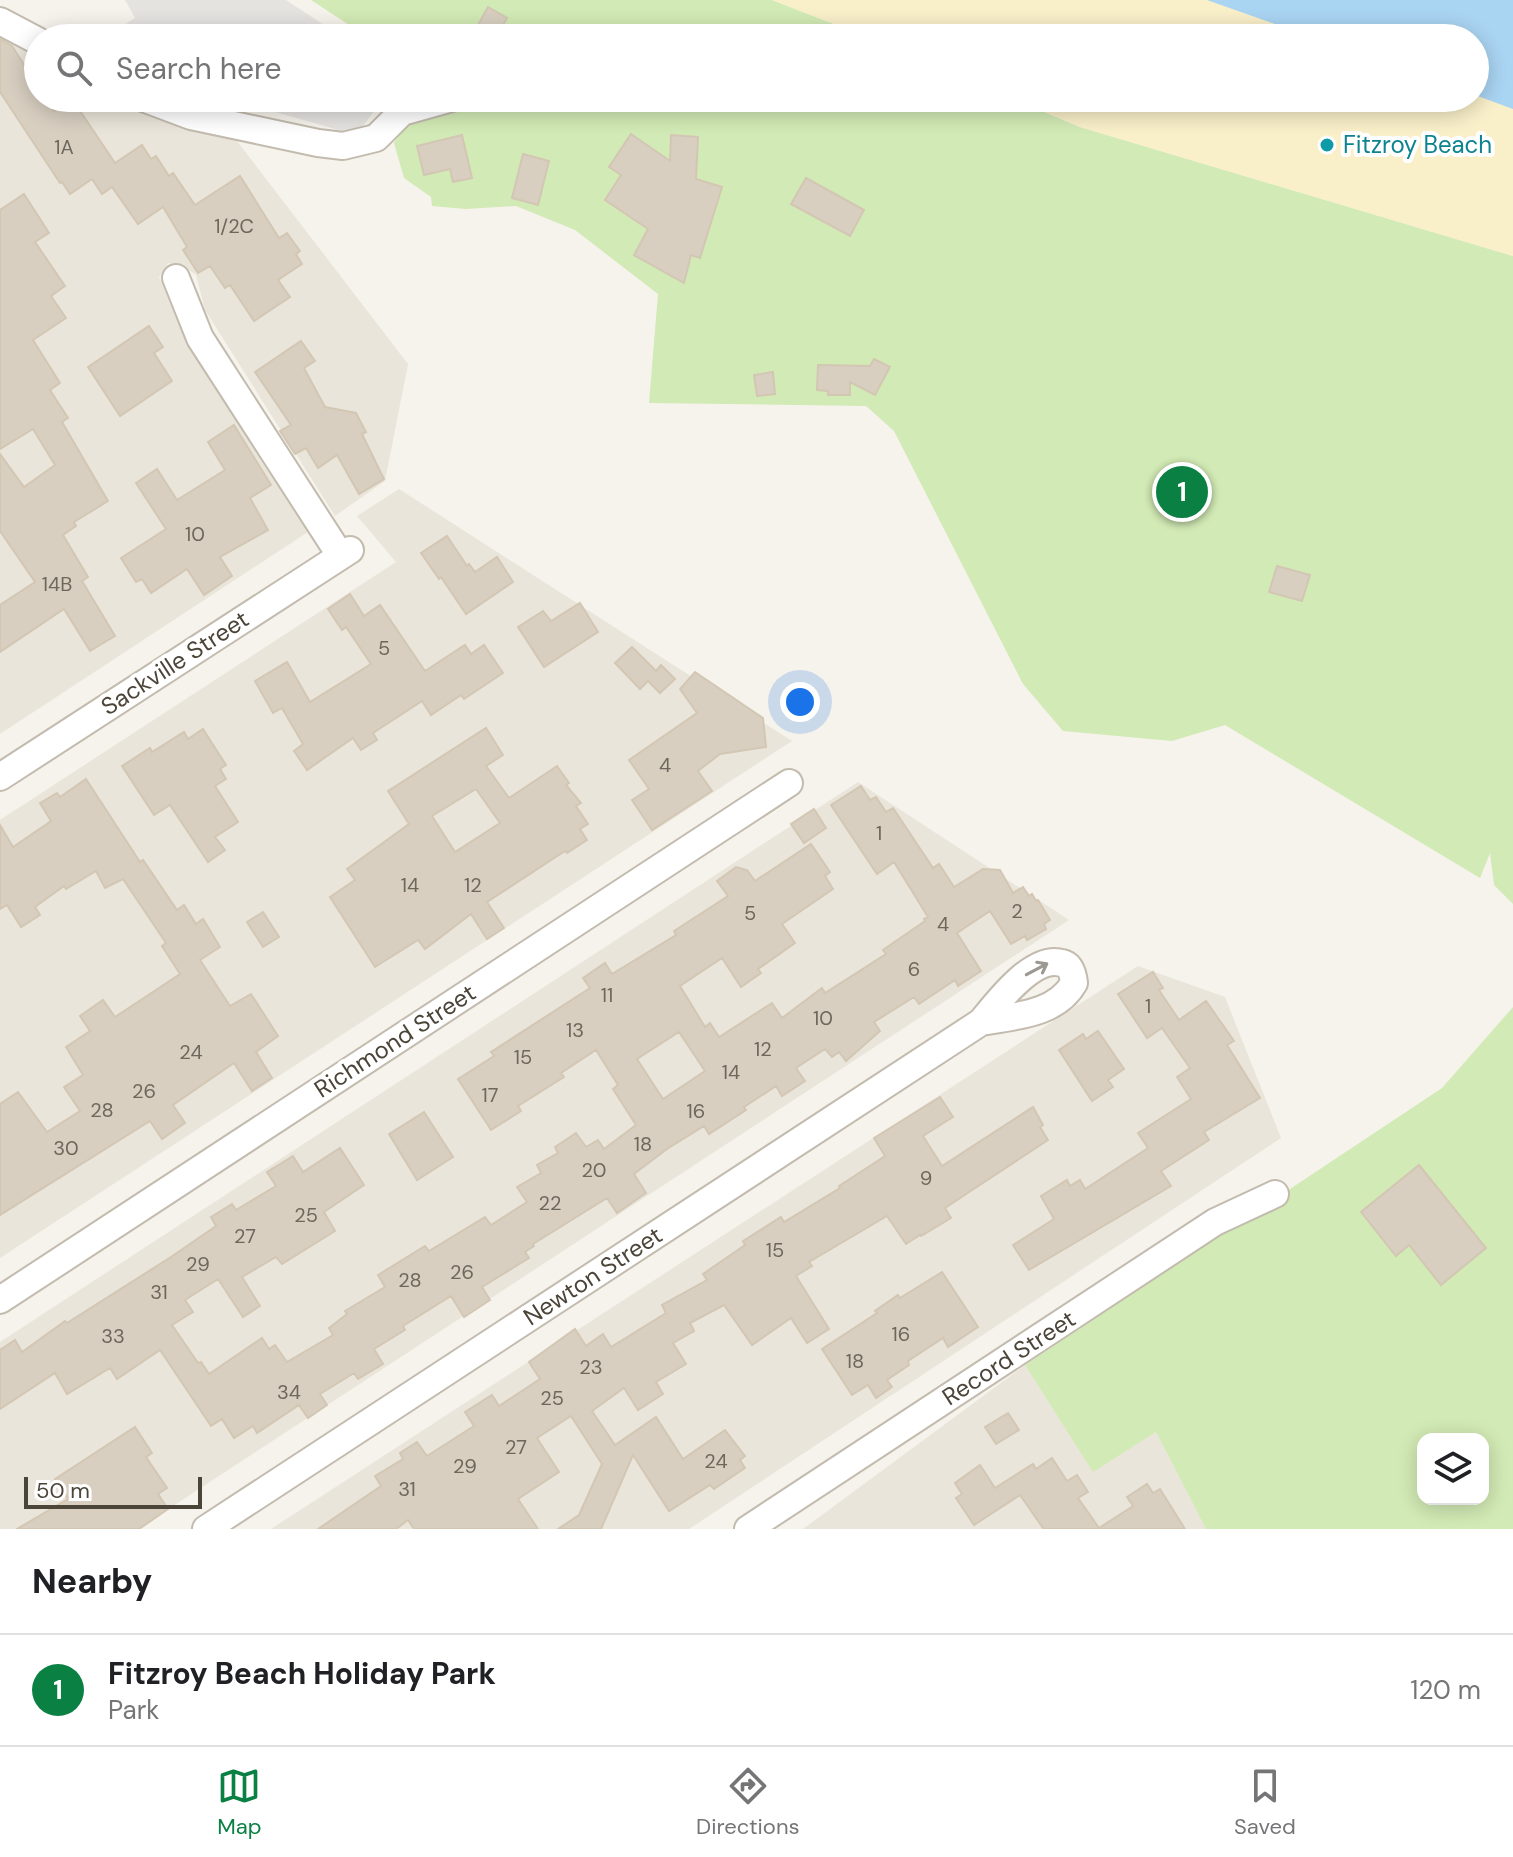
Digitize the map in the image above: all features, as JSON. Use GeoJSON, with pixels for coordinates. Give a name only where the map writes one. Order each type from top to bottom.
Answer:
{"type":"FeatureCollection","features":[{"type":"Feature","properties":{"kind":"street"},"geometry":{"type":"LineString","coordinates":[[0,21],[24,34]]}},
{"type":"Feature","properties":{"kind":"street"},"geometry":{"type":"LineString","coordinates":[[180,112],[343,146],[376,138],[402,112]]}},
{"type":"Feature","properties":{"kind":"street","name":"Sackville Street"},"geometry":{"type":"LineString","coordinates":[[0,777],[345,552],[200,338],[176,278]]}},
{"type":"Feature","properties":{"kind":"street","name":"Richmond Street"},"geometry":{"type":"LineString","coordinates":[[0,1300],[789,783]]}},
{"type":"Feature","properties":{"kind":"street","name":"Newton Street"},"geometry":{"type":"LineString","coordinates":[[206,1529],[981,1022]]}},
{"type":"Feature","properties":{"kind":"street","name":"Record Street"},"geometry":{"type":"LineString","coordinates":[[748,1529],[1215,1222],[1275,1194]]}},
{"type":"Feature","properties":{"kind":"shaded area"},"geometry":{"type":"Polygon","coordinates":[[[125,0],[286,0],[323,24],[125,24],[135,18],[125,0]]]}},
{"type":"Feature","properties":{"kind":"shaded area"},"geometry":{"type":"Polygon","coordinates":[[[0,36],[24,49],[24,112],[144,112],[237,141],[408,364],[385,481],[335,516],[205,310],[196,275],[184,266],[168,263],[159,277],[178,323],[308,532],[0,734],[0,36]]]}},
{"type":"Feature","properties":{"kind":"shaded area"},"geometry":{"type":"Polygon","coordinates":[[[275,112],[373,112],[356,135],[275,112]]]}},
{"type":"Feature","properties":{"kind":"shaded area"},"geometry":{"type":"Polygon","coordinates":[[[399,489],[792,741],[0,1258],[0,820],[396,562],[357,516],[399,489]]]}},
{"type":"Feature","properties":{"kind":"shaded area"},"geometry":{"type":"Polygon","coordinates":[[[858,782],[1069,920],[138,1529],[0,1529],[0,1342],[858,782]]]}},
{"type":"Feature","properties":{"kind":"shaded area"},"geometry":{"type":"Polygon","coordinates":[[[1138,966],[1225,997],[1281,1138],[689,1529],[271,1529],[1138,966]]]}},
{"type":"Feature","properties":{"kind":"shaded area"},"geometry":{"type":"Polygon","coordinates":[[[1025,1365],[1093,1471],[1156,1432],[1206,1529],[803,1529],[1025,1365]]]}},
{"type":"Feature","properties":{"kind":"green space"},"geometry":{"type":"Polygon","coordinates":[[[311,0],[772,0],[834,24],[348,24],[311,0]]]}},
{"type":"Feature","properties":{"kind":"green space"},"geometry":{"type":"Polygon","coordinates":[[[456,112],[1044,112],[1080,127],[1513,256],[1513,904],[1494,885],[1490,853],[1480,878],[1225,725],[1172,741],[1063,731],[1023,684],[894,431],[866,406],[649,403],[658,294],[575,230],[516,206],[466,209],[432,206],[431,197],[404,178],[394,143],[407,122],[456,112]]]}},
{"type":"Feature","properties":{"kind":"green space"},"geometry":{"type":"Polygon","coordinates":[[[1513,1007],[1513,1529],[1206,1529],[1156,1432],[1093,1472],[1025,1365],[1442,1088],[1513,1007]]]}},
{"type":"Feature","properties":{"kind":"sand","name":"Fitzroy Beach"},"geometry":{"type":"Polygon","coordinates":[[[772,0],[1513,0],[1513,256],[1080,127],[1044,112],[1489,112],[1489,24],[834,24],[772,0]]]}},
{"type":"Feature","properties":{"kind":"water"},"geometry":{"type":"Polygon","coordinates":[[[1207,0],[1513,0],[1513,109],[1489,100],[1489,24],[1275,24],[1207,0]]]}},
{"type":"Feature","properties":{"kind":"building"},"geometry":{"type":"Polygon","coordinates":[[[488,7],[507,18],[504,24],[479,24],[488,7]]]}},
{"type":"Feature","properties":{"kind":"building"},"geometry":{"type":"Polygon","coordinates":[[[0,39],[12,46],[24,64],[24,112],[81,112],[115,163],[142,145],[151,159],[156,156],[169,176],[173,173],[195,205],[240,176],[279,238],[287,233],[300,251],[296,254],[302,264],[278,280],[290,297],[254,321],[230,285],[225,288],[210,266],[198,273],[183,250],[187,247],[163,207],[138,224],[112,187],[102,194],[92,179],[70,194],[0,92],[0,39]]]}},
{"type":"Feature","properties":{"kind":"building"},"geometry":{"type":"Polygon","coordinates":[[[631,134],[670,161],[671,135],[698,137],[696,179],[722,187],[700,258],[691,255],[684,283],[634,255],[648,229],[605,200],[621,175],[609,167],[631,134]]]}},
{"type":"Feature","properties":{"kind":"building"},"geometry":{"type":"Polygon","coordinates":[[[462,135],[472,178],[453,182],[450,169],[424,175],[417,146],[462,135]]]}},
{"type":"Feature","properties":{"kind":"building"},"geometry":{"type":"Polygon","coordinates":[[[523,154],[549,161],[538,205],[512,198],[523,154]]]}},
{"type":"Feature","properties":{"kind":"building"},"geometry":{"type":"Polygon","coordinates":[[[806,178],[864,210],[850,236],[791,204],[806,178]]]}},
{"type":"Feature","properties":{"kind":"building"},"geometry":{"type":"Polygon","coordinates":[[[24,194],[49,233],[35,242],[65,286],[51,296],[66,318],[33,340],[60,383],[50,390],[68,418],[62,422],[108,501],[74,522],[76,526],[63,535],[88,577],[82,581],[115,636],[90,651],[64,609],[0,652],[0,605],[35,582],[0,531],[0,454],[24,487],[55,465],[33,429],[0,449],[0,210],[24,194]]]}},
{"type":"Feature","properties":{"kind":"building"},"geometry":{"type":"Polygon","coordinates":[[[149,326],[163,347],[154,353],[172,381],[120,416],[88,367],[149,326]]]}},
{"type":"Feature","properties":{"kind":"building"},"geometry":{"type":"Polygon","coordinates":[[[301,341],[315,361],[304,368],[325,407],[356,413],[366,432],[362,434],[384,479],[359,494],[337,455],[318,468],[306,448],[295,454],[280,431],[291,425],[255,372],[301,341]]]}},
{"type":"Feature","properties":{"kind":"building"},"geometry":{"type":"Polygon","coordinates":[[[874,359],[890,367],[875,395],[850,382],[850,395],[828,395],[828,391],[817,390],[818,365],[870,366],[874,359]]]}},
{"type":"Feature","properties":{"kind":"building"},"geometry":{"type":"Polygon","coordinates":[[[773,372],[775,394],[757,396],[754,375],[773,372]]]}},
{"type":"Feature","properties":{"kind":"building"},"geometry":{"type":"Polygon","coordinates":[[[234,425],[271,485],[250,498],[268,530],[220,557],[232,576],[204,595],[187,569],[151,593],[142,579],[136,582],[121,558],[166,529],[136,483],[157,469],[177,500],[225,470],[208,442],[234,425]]]}},
{"type":"Feature","properties":{"kind":"building"},"geometry":{"type":"Polygon","coordinates":[[[447,536],[467,566],[469,564],[475,572],[497,557],[513,582],[466,614],[421,553],[447,536]]]}},
{"type":"Feature","properties":{"kind":"building"},"geometry":{"type":"Polygon","coordinates":[[[1277,566],[1310,575],[1302,601],[1269,592],[1277,566]]]}},
{"type":"Feature","properties":{"kind":"building"},"geometry":{"type":"Polygon","coordinates":[[[350,594],[364,616],[380,605],[425,671],[465,645],[471,654],[484,645],[503,673],[464,699],[461,695],[431,715],[422,701],[373,733],[377,740],[361,750],[353,738],[307,770],[294,751],[303,744],[282,708],[273,713],[255,681],[287,662],[310,702],[371,664],[346,627],[342,630],[328,609],[350,594]]]}},
{"type":"Feature","properties":{"kind":"building"},"geometry":{"type":"Polygon","coordinates":[[[580,603],[598,632],[544,667],[518,627],[543,611],[551,621],[580,603]]]}},
{"type":"Feature","properties":{"kind":"building"},"geometry":{"type":"Polygon","coordinates":[[[632,647],[656,671],[661,665],[675,679],[660,693],[648,681],[640,689],[615,663],[632,647]]]}},
{"type":"Feature","properties":{"kind":"building"},"geometry":{"type":"Polygon","coordinates":[[[695,672],[763,718],[766,747],[720,754],[698,771],[712,791],[652,830],[632,800],[649,789],[629,760],[697,713],[680,689],[695,672]]]}},
{"type":"Feature","properties":{"kind":"building"},"geometry":{"type":"Polygon","coordinates":[[[486,728],[503,755],[486,766],[509,798],[557,766],[569,783],[566,785],[581,803],[576,806],[588,824],[580,829],[587,840],[487,902],[504,928],[487,939],[471,914],[425,949],[418,940],[375,967],[330,897],[355,880],[347,869],[409,824],[388,791],[486,728]],[[476,789],[432,816],[455,852],[500,823],[476,789]]]}},
{"type":"Feature","properties":{"kind":"building"},"geometry":{"type":"Polygon","coordinates":[[[203,729],[226,765],[220,769],[226,779],[215,786],[238,822],[215,837],[225,850],[208,862],[170,805],[154,815],[122,766],[184,732],[188,739],[203,729]]]}},
{"type":"Feature","properties":{"kind":"building"},"geometry":{"type":"Polygon","coordinates":[[[86,779],[140,862],[143,860],[177,910],[184,905],[196,924],[203,919],[220,947],[200,960],[230,1006],[251,994],[278,1036],[256,1052],[272,1078],[252,1091],[234,1063],[173,1105],[185,1123],[162,1139],[150,1121],[0,1215],[0,1104],[18,1092],[47,1132],[80,1111],[64,1087],[83,1075],[66,1047],[90,1031],[80,1016],[103,1000],[115,1017],[180,974],[162,946],[166,943],[123,879],[105,888],[96,871],[66,889],[64,886],[35,907],[40,915],[21,927],[7,905],[0,909],[0,825],[13,847],[51,821],[40,803],[57,793],[60,797],[86,779]]]}},
{"type":"Feature","properties":{"kind":"building"},"geometry":{"type":"Polygon","coordinates":[[[861,786],[870,800],[876,797],[886,812],[893,808],[933,868],[939,864],[954,887],[983,869],[1000,870],[1013,893],[1023,887],[1029,896],[1032,894],[1038,900],[1050,920],[1044,924],[1046,929],[1027,940],[1025,936],[1011,944],[990,911],[957,933],[981,971],[958,986],[955,980],[919,1004],[914,997],[874,1022],[880,1031],[846,1061],[839,1052],[832,1057],[825,1049],[796,1068],[805,1081],[782,1096],[776,1086],[709,1134],[704,1126],[667,1149],[634,1174],[646,1193],[617,1213],[607,1198],[533,1244],[525,1252],[529,1258],[482,1287],[490,1300],[464,1317],[451,1296],[403,1326],[405,1330],[374,1349],[383,1364],[358,1379],[354,1373],[320,1394],[327,1405],[308,1418],[299,1405],[257,1433],[253,1426],[234,1438],[222,1419],[211,1426],[160,1350],[117,1379],[110,1368],[67,1394],[55,1373],[0,1409],[0,1350],[15,1340],[22,1352],[65,1321],[67,1323],[171,1257],[216,1226],[211,1217],[232,1204],[236,1210],[276,1186],[267,1172],[293,1156],[303,1172],[340,1148],[364,1185],[324,1212],[335,1231],[282,1264],[276,1257],[242,1277],[260,1306],[243,1317],[218,1279],[185,1300],[193,1312],[172,1325],[209,1374],[262,1338],[269,1349],[275,1345],[287,1362],[333,1335],[329,1328],[347,1314],[345,1311],[385,1287],[378,1275],[425,1246],[429,1251],[485,1217],[491,1225],[527,1202],[517,1187],[541,1173],[537,1165],[558,1153],[555,1147],[576,1133],[586,1147],[598,1140],[604,1149],[636,1125],[613,1089],[618,1085],[596,1050],[561,1073],[564,1077],[518,1106],[521,1111],[491,1130],[458,1079],[494,1056],[491,1052],[590,988],[583,978],[605,963],[612,974],[676,935],[674,931],[728,896],[717,881],[736,867],[747,870],[755,881],[811,844],[830,872],[825,876],[833,889],[782,924],[795,943],[758,969],[761,973],[741,987],[722,958],[680,986],[705,1027],[710,1023],[719,1037],[772,1003],[782,1018],[822,988],[825,993],[886,954],[883,950],[928,917],[894,862],[877,874],[831,805],[861,786]],[[679,1032],[637,1059],[663,1099],[705,1071],[679,1032]]]}},
{"type":"Feature","properties":{"kind":"building"},"geometry":{"type":"Polygon","coordinates":[[[814,809],[826,828],[804,843],[791,824],[814,809]]]}},
{"type":"Feature","properties":{"kind":"building"},"geometry":{"type":"Polygon","coordinates":[[[263,912],[279,937],[263,947],[247,922],[263,912]]]}},
{"type":"Feature","properties":{"kind":"building"},"geometry":{"type":"Polygon","coordinates":[[[1153,972],[1163,988],[1159,990],[1179,1020],[1206,1001],[1234,1041],[1227,1045],[1260,1098],[1204,1132],[1209,1140],[1161,1171],[1171,1186],[1029,1270],[1013,1245],[1054,1219],[1041,1196],[1067,1180],[1070,1186],[1080,1180],[1085,1189],[1148,1148],[1138,1133],[1191,1099],[1177,1077],[1190,1068],[1162,1028],[1147,1038],[1118,994],[1153,972]]]}},
{"type":"Feature","properties":{"kind":"building"},"geometry":{"type":"Polygon","coordinates":[[[1098,1031],[1124,1069],[1108,1080],[1113,1087],[1092,1101],[1059,1050],[1083,1034],[1086,1039],[1098,1031]]]}},
{"type":"Feature","properties":{"kind":"building"},"geometry":{"type":"Polygon","coordinates":[[[940,1097],[953,1117],[923,1136],[942,1166],[1033,1107],[1048,1140],[945,1208],[951,1218],[906,1244],[887,1216],[809,1262],[812,1266],[796,1276],[829,1329],[807,1343],[791,1318],[752,1345],[724,1305],[690,1323],[694,1331],[673,1343],[686,1364],[656,1382],[663,1394],[638,1410],[624,1388],[592,1411],[615,1445],[656,1417],[683,1459],[725,1430],[745,1456],[740,1460],[745,1468],[714,1489],[710,1485],[669,1511],[633,1455],[601,1529],[558,1529],[579,1515],[602,1464],[571,1416],[537,1438],[559,1472],[518,1499],[538,1529],[414,1529],[408,1520],[396,1529],[318,1529],[381,1486],[375,1476],[403,1459],[400,1453],[417,1442],[427,1456],[474,1426],[465,1412],[492,1395],[499,1406],[540,1379],[529,1362],[575,1329],[586,1346],[603,1334],[611,1347],[666,1313],[662,1305],[707,1280],[703,1274],[745,1245],[743,1241],[781,1217],[784,1222],[885,1156],[874,1138],[940,1097]]]}},
{"type":"Feature","properties":{"kind":"building"},"geometry":{"type":"Polygon","coordinates":[[[424,1112],[453,1157],[417,1180],[389,1134],[424,1112]]]}},
{"type":"Feature","properties":{"kind":"building"},"geometry":{"type":"Polygon","coordinates":[[[1419,1165],[1486,1248],[1441,1285],[1409,1245],[1396,1256],[1361,1212],[1419,1165]]]}},
{"type":"Feature","properties":{"kind":"building"},"geometry":{"type":"Polygon","coordinates":[[[942,1272],[978,1327],[948,1347],[943,1338],[908,1361],[909,1365],[887,1380],[892,1387],[876,1398],[868,1385],[852,1395],[822,1349],[877,1313],[875,1311],[898,1295],[900,1298],[942,1272]]]}},
{"type":"Feature","properties":{"kind":"building"},"geometry":{"type":"Polygon","coordinates":[[[1008,1413],[1019,1430],[996,1444],[985,1427],[1008,1413]]]}},
{"type":"Feature","properties":{"kind":"building"},"geometry":{"type":"Polygon","coordinates":[[[135,1427],[152,1453],[146,1457],[167,1488],[158,1494],[168,1509],[139,1529],[17,1529],[68,1499],[55,1479],[135,1427]]]}},
{"type":"Feature","properties":{"kind":"building"},"geometry":{"type":"Polygon","coordinates":[[[1052,1458],[1067,1481],[1077,1475],[1088,1492],[1078,1498],[1099,1528],[1133,1506],[1127,1497],[1147,1484],[1153,1493],[1160,1489],[1185,1529],[1043,1528],[1020,1495],[974,1525],[956,1498],[962,1494],[955,1483],[980,1465],[995,1488],[1033,1464],[1036,1469],[1052,1458]]]}},
{"type":"Feature","properties":{"kind":"place","name":"Fitzroy Beach"},"geometry":{"type":"Point","coordinates":[1327,145]}},
{"type":"Feature","properties":{"kind":"place","name":"Fitzroy Beach Holiday Park"},"geometry":{"type":"Point","coordinates":[1182,492]}}]}
